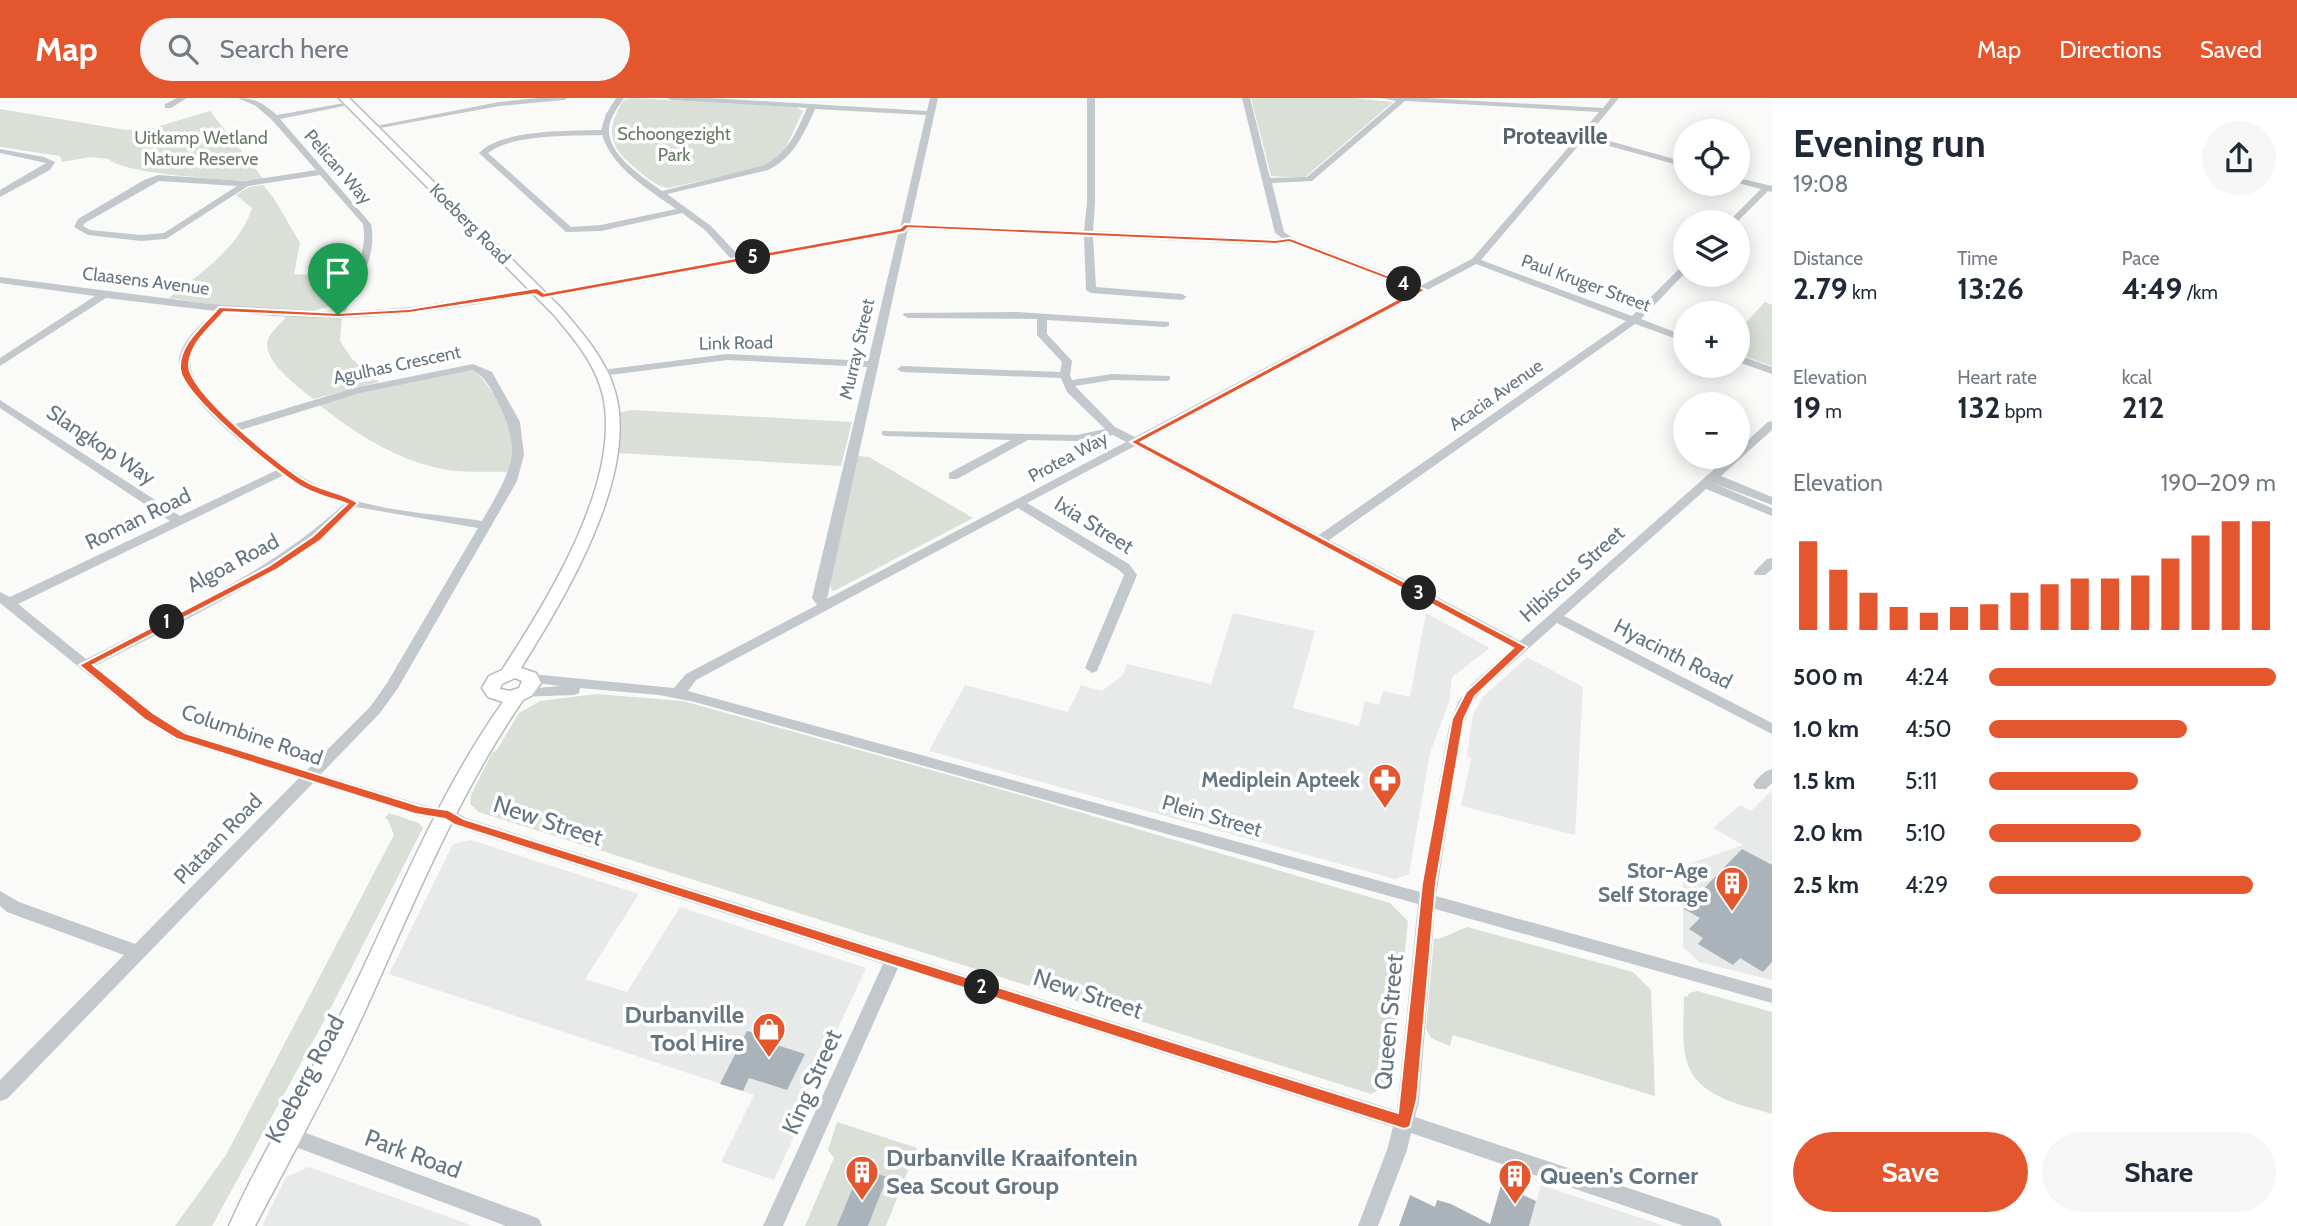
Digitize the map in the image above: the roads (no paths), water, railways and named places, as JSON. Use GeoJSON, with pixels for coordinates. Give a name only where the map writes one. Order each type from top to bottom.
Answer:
{"type":"FeatureCollection","features":[{"type":"Feature","properties":{"kind":"main road","name":"Koeberg Road"},"geometry":{"type":"LineString","coordinates":[[228,1226],[352,1014],[387,935],[483,744],[522,683],[538,628],[585,533],[604,482],[614,426],[612,407],[602,373],[588,346],[540,293],[347,101]]}},
{"type":"Feature","properties":{"kind":"main road","name":"Koeberg Road"},"geometry":{"type":"LineString","coordinates":[[483,744],[496,694],[492,690],[493,682],[522,683]]}},
{"type":"Feature","properties":{"kind":"main road"},"geometry":{"type":"LineString","coordinates":[[496,694],[504,697],[522,683]]}},
{"type":"Feature","properties":{"kind":"main road","name":"Koeberg Road"},"geometry":{"type":"LineString","coordinates":[[242,1226],[282,1133]]}},
{"type":"Feature","properties":{"kind":"street"},"geometry":{"type":"LineString","coordinates":[[168,106],[183,98]]}},
{"type":"Feature","properties":{"kind":"street","name":"Pelican Way"},"geometry":{"type":"LineString","coordinates":[[242,98],[259,104],[275,118],[370,231],[367,253],[338,315]]}},
{"type":"Feature","properties":{"kind":"street"},"geometry":{"type":"LineString","coordinates":[[374,127],[519,100],[564,98]]}},
{"type":"Feature","properties":{"kind":"street"},"geometry":{"type":"LineString","coordinates":[[620,98],[609,116],[605,132],[610,147],[619,160],[708,227],[738,260]]}},
{"type":"Feature","properties":{"kind":"street"},"geometry":{"type":"LineString","coordinates":[[671,98],[930,113]]}},
{"type":"Feature","properties":{"kind":"street","name":"Murray Street"},"geometry":{"type":"LineString","coordinates":[[825,606],[818,598],[934,98]]}},
{"type":"Feature","properties":{"kind":"street"},"geometry":{"type":"LineString","coordinates":[[1091,98],[1091,203],[1087,234],[1091,289],[1096,293],[1182,296]]}},
{"type":"Feature","properties":{"kind":"street"},"geometry":{"type":"LineString","coordinates":[[1246,98],[1280,233],[1290,240],[1422,290]]}},
{"type":"Feature","properties":{"kind":"street"},"geometry":{"type":"LineString","coordinates":[[1385,98],[1605,110]]}},
{"type":"Feature","properties":{"kind":"street","name":"Protea Way"},"geometry":{"type":"LineString","coordinates":[[678,693],[691,677],[1475,261],[1615,98]]}},
{"type":"Feature","properties":{"kind":"street"},"geometry":{"type":"LineString","coordinates":[[1267,181],[1309,179],[1403,99]]}},
{"type":"Feature","properties":{"kind":"street"},"geometry":{"type":"LineString","coordinates":[[275,118],[347,101]]}},
{"type":"Feature","properties":{"kind":"street"},"geometry":{"type":"LineString","coordinates":[[663,193],[778,163],[790,151],[812,106]]}},
{"type":"Feature","properties":{"kind":"street"},"geometry":{"type":"LineString","coordinates":[[605,132],[530,138],[489,147],[483,153],[569,230],[601,228],[683,210]]}},
{"type":"Feature","properties":{"kind":"street"},"geometry":{"type":"LineString","coordinates":[[1584,136],[1673,162]]}},
{"type":"Feature","properties":{"kind":"street"},"geometry":{"type":"LineString","coordinates":[[0,151],[51,162],[47,168],[0,194]]}},
{"type":"Feature","properties":{"kind":"street"},"geometry":{"type":"LineString","coordinates":[[246,184],[166,236],[141,238],[88,232],[78,227],[81,221],[154,179],[172,177],[246,184],[322,172]]}},
{"type":"Feature","properties":{"kind":"street"},"geometry":{"type":"LineString","coordinates":[[1750,183],[1769,189]]}},
{"type":"Feature","properties":{"kind":"street"},"geometry":{"type":"LineString","coordinates":[[1745,210],[1769,189]]}},
{"type":"Feature","properties":{"kind":"street","name":"Claasens Avenue"},"geometry":{"type":"LineString","coordinates":[[0,280],[222,309],[338,315],[420,310],[540,293],[738,260],[904,228],[1275,242],[1290,240]]}},
{"type":"Feature","properties":{"kind":"street","name":"Paul Kruger Street"},"geometry":{"type":"LineString","coordinates":[[1475,261],[1673,335]]}},
{"type":"Feature","properties":{"kind":"street","name":"Acacia Avenue"},"geometry":{"type":"LineString","coordinates":[[1320,540],[1634,320],[1673,280]]}},
{"type":"Feature","properties":{"kind":"street"},"geometry":{"type":"LineString","coordinates":[[0,363],[105,294]]}},
{"type":"Feature","properties":{"kind":"street"},"geometry":{"type":"LineString","coordinates":[[222,309],[188,348],[184,367],[187,379],[235,428],[284,471],[313,489],[353,503],[485,525]]}},
{"type":"Feature","properties":{"kind":"street"},"geometry":{"type":"LineString","coordinates":[[908,315],[1042,316],[1165,324]]}},
{"type":"Feature","properties":{"kind":"street"},"geometry":{"type":"LineString","coordinates":[[1042,316],[1042,335],[1067,361],[1066,380],[1102,422],[1115,431],[1521,647]]}},
{"type":"Feature","properties":{"kind":"street","name":"Link Road"},"geometry":{"type":"LineString","coordinates":[[602,373],[727,357],[871,364]]}},
{"type":"Feature","properties":{"kind":"street"},"geometry":{"type":"LineString","coordinates":[[1750,363],[1772,371]]}},
{"type":"Feature","properties":{"kind":"street","name":"Agulhas Crescent"},"geometry":{"type":"LineString","coordinates":[[235,428],[372,386],[461,368],[482,369],[488,374],[514,422],[519,447],[511,481],[485,525]]}},
{"type":"Feature","properties":{"kind":"street"},"geometry":{"type":"LineString","coordinates":[[902,369],[1066,380],[1166,378]]}},
{"type":"Feature","properties":{"kind":"street","name":"Slangkop Way"},"geometry":{"type":"LineString","coordinates":[[0,403],[179,521]]}},
{"type":"Feature","properties":{"kind":"street","name":"Hibiscus Street"},"geometry":{"type":"LineString","coordinates":[[1750,444],[1772,424]]}},
{"type":"Feature","properties":{"kind":"street"},"geometry":{"type":"LineString","coordinates":[[886,433],[1077,438],[1115,431]]}},
{"type":"Feature","properties":{"kind":"street"},"geometry":{"type":"LineString","coordinates":[[953,476],[1027,436]]}},
{"type":"Feature","properties":{"kind":"street","name":"Hibiscus Street"},"geometry":{"type":"LineString","coordinates":[[1427,900],[1460,711],[1477,687],[1722,469]]}},
{"type":"Feature","properties":{"kind":"street","name":"Roman Road"},"geometry":{"type":"LineString","coordinates":[[4,599],[284,471]]}},
{"type":"Feature","properties":{"kind":"street"},"geometry":{"type":"LineString","coordinates":[[1709,480],[1772,501]]}},
{"type":"Feature","properties":{"kind":"street"},"geometry":{"type":"LineString","coordinates":[[1709,480],[1772,512]]}},
{"type":"Feature","properties":{"kind":"street","name":"Algoa Road"},"geometry":{"type":"LineString","coordinates":[[85,665],[272,568],[317,538],[353,503]]}},
{"type":"Feature","properties":{"kind":"street","name":"Ixia Street"},"geometry":{"type":"LineString","coordinates":[[1018,503],[1124,567],[1131,575],[1092,668]]}},
{"type":"Feature","properties":{"kind":"street","name":"Plataan Road"},"geometry":{"type":"LineString","coordinates":[[0,1093],[139,953],[389,692],[485,525]]}},
{"type":"Feature","properties":{"kind":"street"},"geometry":{"type":"LineString","coordinates":[[1760,572],[1772,562]]}},
{"type":"Feature","properties":{"kind":"street","name":"Columbine Road"},"geometry":{"type":"LineString","coordinates":[[4,599],[163,727],[181,736],[419,810],[448,815]]}},
{"type":"Feature","properties":{"kind":"street","name":"Hyacinth Road"},"geometry":{"type":"LineString","coordinates":[[1555,617],[1772,729]]}},
{"type":"Feature","properties":{"kind":"street","name":"Plein Street"},"geometry":{"type":"LineString","coordinates":[[522,683],[638,688],[678,693],[1772,996]]}},
{"type":"Feature","properties":{"kind":"street","name":"New Street"},"geometry":{"type":"LineString","coordinates":[[448,815],[460,822],[1404,1122],[1712,1226]]}},
{"type":"Feature","properties":{"kind":"street"},"geometry":{"type":"LineString","coordinates":[[0,897],[13,907],[139,953]]}},
{"type":"Feature","properties":{"kind":"street","name":"Queen Street"},"geometry":{"type":"LineString","coordinates":[[1368,1226],[1397,1150],[1409,1099],[1427,900]]}},
{"type":"Feature","properties":{"kind":"street","name":"King Street"},"geometry":{"type":"LineString","coordinates":[[774,1226],[894,959]]}},
{"type":"Feature","properties":{"kind":"street","name":"Park Road"},"geometry":{"type":"LineString","coordinates":[[282,1133],[532,1226]]}},
{"type":"Feature","properties":{"kind":"place","name":"Mediplein Apteek"},"geometry":{"type":"Point","coordinates":[1385,810]}},
{"type":"Feature","properties":{"kind":"place","name":"Stor-Age Self Storage"},"geometry":{"type":"Point","coordinates":[1732,913]}},
{"type":"Feature","properties":{"kind":"place","name":"Durbanville Tool Hire"},"geometry":{"type":"Point","coordinates":[769,1059]}},
{"type":"Feature","properties":{"kind":"place","name":"Durbanville Kraaifontein Sea Scout Group"},"geometry":{"type":"Point","coordinates":[862,1202]}},
{"type":"Feature","properties":{"kind":"place","name":"Queen's Corner"},"geometry":{"type":"Point","coordinates":[1515,1206]}},
{"type":"Feature","properties":{"kind":"district","name":"Proteaville"},"geometry":{"type":"Point","coordinates":[1555,136]}},
{"type":"Feature","properties":{"kind":"park label","name":"Schoongezight Park"},"geometry":{"type":"Point","coordinates":[674,144]}},
{"type":"Feature","properties":{"kind":"park label","name":"Uitkamp Wetland Nature Reserve"},"geometry":{"type":"Point","coordinates":[201,148]}}]}
